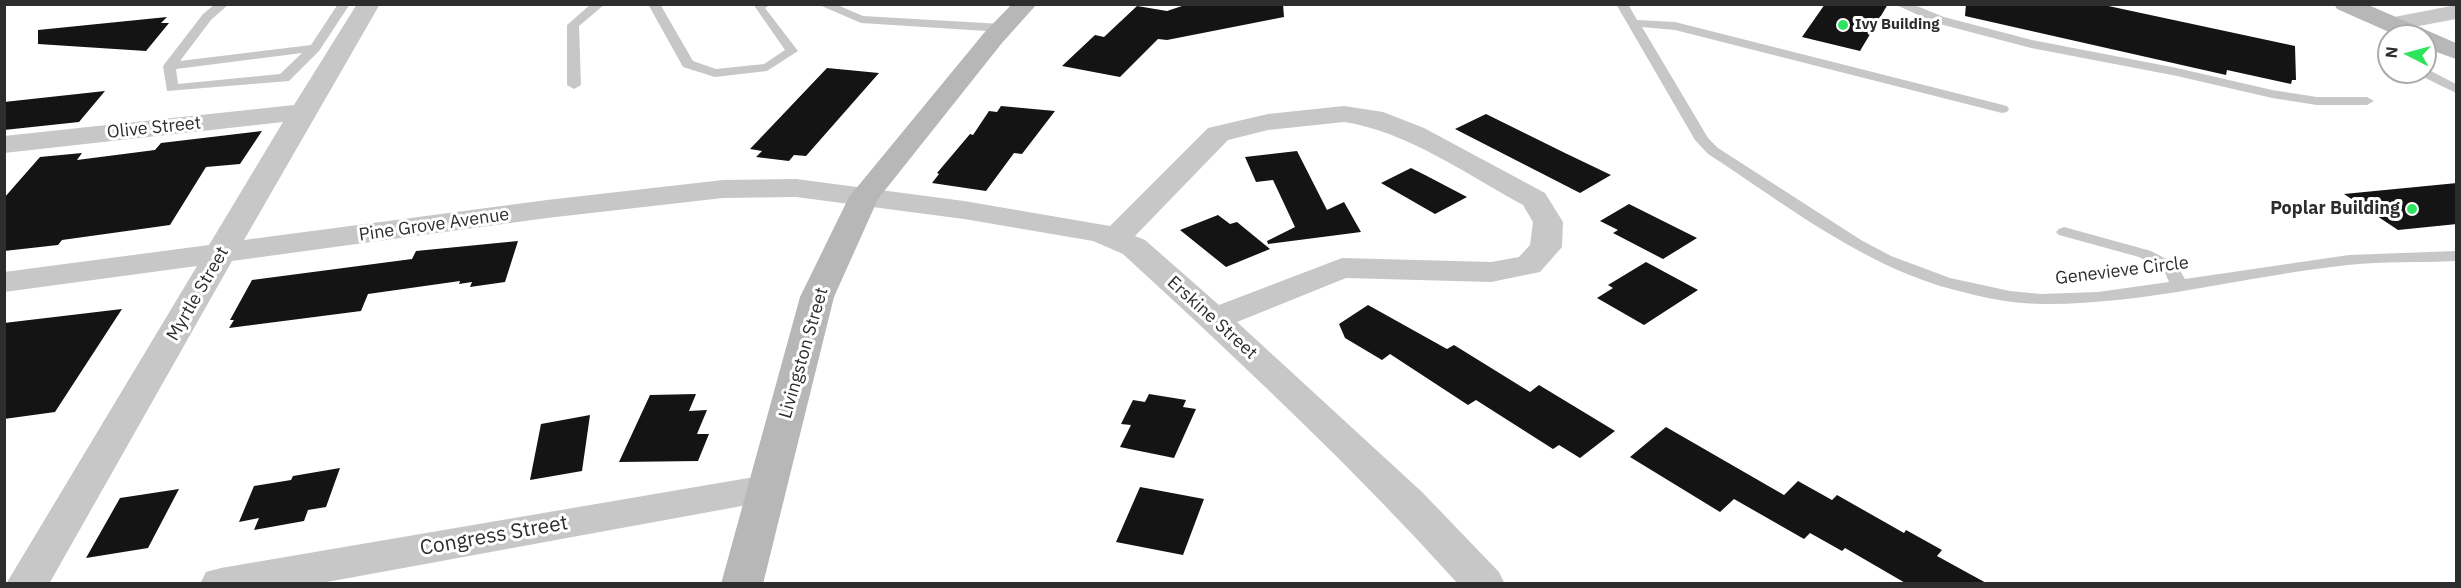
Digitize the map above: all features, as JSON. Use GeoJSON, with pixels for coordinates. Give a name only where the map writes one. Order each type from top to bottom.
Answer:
{"type":"FeatureCollection","features":[{"type":"Feature","properties":{"kind":"street","name":"Myrtle Street"},"geometry":{"type":"LineString","coordinates":[[27,584],[303,112],[369,4]]}},
{"type":"Feature","properties":{"kind":"street"},"geometry":{"type":"LineString","coordinates":[[2345,4],[2393,24],[2457,12]]}},
{"type":"Feature","properties":{"kind":"street","name":"Livingston Street"},"geometry":{"type":"LineString","coordinates":[[742,584],[817,297],[864,197],[1014,12]]}},
{"type":"Feature","properties":{"kind":"street","name":"Olive Street"},"geometry":{"type":"LineString","coordinates":[[4,145],[303,112]]}},
{"type":"Feature","properties":{"kind":"street"},"geometry":{"type":"LineString","coordinates":[[1115,239],[1218,134],[1268,122],[1344,114],[1373,118],[1414,134],[1534,199],[1548,222],[1546,247],[1529,265],[1491,272],[1342,268],[1214,319]]}},
{"type":"Feature","properties":{"kind":"street","name":"Pine Grove Avenue"},"geometry":{"type":"LineString","coordinates":[[4,282],[547,209],[723,189],[796,188],[864,197]]}},
{"type":"Feature","properties":{"kind":"street","name":"Erskine Street"},"geometry":{"type":"LineString","coordinates":[[864,197],[1100,233],[1134,248],[1289,387],[1408,502],[1484,584]]}},
{"type":"Feature","properties":{"kind":"street","name":"Congress Street"},"geometry":{"type":"LineString","coordinates":[[221,584],[766,489]]}},
{"type":"Feature","properties":{"kind":"lane"},"geometry":{"type":"LineString","coordinates":[[223,4],[207,17],[169,66],[172,88],[284,78],[315,48],[344,4]]}},
{"type":"Feature","properties":{"kind":"lane"},"geometry":{"type":"LineString","coordinates":[[574,85],[573,25],[599,4]]}},
{"type":"Feature","properties":{"kind":"lane"},"geometry":{"type":"LineString","coordinates":[[654,4],[688,64],[714,73],[767,67],[792,51],[758,6],[766,4]]}},
{"type":"Feature","properties":{"kind":"lane"},"geometry":{"type":"LineString","coordinates":[[823,4],[861,20],[1014,12]]}},
{"type":"Feature","properties":{"kind":"lane","name":"Genevieve Circle"},"geometry":{"type":"LineString","coordinates":[[1622,4],[1702,140],[1713,152],[1855,243],[1886,259],[1945,282],[1978,291],[2041,299],[2098,297],[2349,260],[2457,256]]}},
{"type":"Feature","properties":{"kind":"lane"},"geometry":{"type":"LineString","coordinates":[[1900,4],[1940,20],[2031,44],[2177,72],[2272,94],[2317,101],[2367,101]]}},
{"type":"Feature","properties":{"kind":"lane"},"geometry":{"type":"LineString","coordinates":[[1633,22],[1675,26],[2002,109]]}},
{"type":"Feature","properties":{"kind":"lane"},"geometry":{"type":"LineString","coordinates":[[169,66],[315,48]]}},
{"type":"Feature","properties":{"kind":"lane"},"geometry":{"type":"LineString","coordinates":[[2437,79],[2457,89]]}},
{"type":"Feature","properties":{"kind":"lane"},"geometry":{"type":"LineString","coordinates":[[2064,232],[2145,254],[2170,267],[2180,286]]}},
{"type":"Feature","properties":{"kind":"building"},"geometry":{"type":"Polygon","coordinates":[[[1188,4],[1283,4],[1284,17],[1167,40],[1158,39],[1120,77],[1062,66],[1095,35],[1104,37],[1137,6],[1167,11],[1188,4]]]}},
{"type":"Feature","properties":{"kind":"building","name":"Ivy Building"},"geometry":{"type":"Polygon","coordinates":[[[1825,4],[1888,4],[1860,51],[1802,37],[1825,4]]]}},
{"type":"Feature","properties":{"kind":"building"},"geometry":{"type":"Polygon","coordinates":[[[1966,4],[2099,4],[2295,46],[2296,80],[2292,80],[2291,84],[2227,70],[2226,75],[1965,16],[1966,4]]]}},
{"type":"Feature","properties":{"kind":"building"},"geometry":{"type":"Polygon","coordinates":[[[167,17],[161,23],[169,23],[146,51],[38,44],[38,30],[167,17]]]}},
{"type":"Feature","properties":{"kind":"building"},"geometry":{"type":"Polygon","coordinates":[[[827,68],[879,73],[806,156],[794,155],[789,161],[756,157],[762,151],[750,149],[827,68]]]}},
{"type":"Feature","properties":{"kind":"building"},"geometry":{"type":"Polygon","coordinates":[[[105,91],[79,122],[4,130],[4,102],[105,91]]]}},
{"type":"Feature","properties":{"kind":"building"},"geometry":{"type":"Polygon","coordinates":[[[1001,106],[1055,111],[1022,154],[1014,153],[986,191],[932,183],[939,174],[937,173],[970,134],[973,135],[989,111],[997,112],[1001,106]]]}},
{"type":"Feature","properties":{"kind":"building"},"geometry":{"type":"Polygon","coordinates":[[[1486,114],[1611,175],[1580,193],[1455,129],[1486,114]]]}},
{"type":"Feature","properties":{"kind":"building"},"geometry":{"type":"Polygon","coordinates":[[[262,131],[240,164],[206,167],[170,225],[62,240],[58,245],[4,251],[4,198],[40,157],[82,153],[77,160],[155,150],[161,143],[262,131]]]}},
{"type":"Feature","properties":{"kind":"building"},"geometry":{"type":"Polygon","coordinates":[[[1297,151],[1327,210],[1344,202],[1361,232],[1268,244],[1267,241],[1295,227],[1273,180],[1256,182],[1245,157],[1297,151]]]}},
{"type":"Feature","properties":{"kind":"building"},"geometry":{"type":"Polygon","coordinates":[[[1411,168],[1467,197],[1435,214],[1381,183],[1411,168]]]}},
{"type":"Feature","properties":{"kind":"building","name":"Poplar Building"},"geometry":{"type":"Polygon","coordinates":[[[2457,183],[2457,224],[2398,230],[2344,194],[2457,183]]]}},
{"type":"Feature","properties":{"kind":"building"},"geometry":{"type":"Polygon","coordinates":[[[1629,204],[1697,238],[1663,259],[1613,233],[1618,230],[1600,221],[1629,204]]]}},
{"type":"Feature","properties":{"kind":"building"},"geometry":{"type":"Polygon","coordinates":[[[1218,215],[1230,224],[1237,222],[1270,249],[1226,267],[1180,230],[1218,215]]]}},
{"type":"Feature","properties":{"kind":"building"},"geometry":{"type":"Polygon","coordinates":[[[518,241],[505,282],[470,287],[472,282],[459,284],[460,281],[368,294],[361,311],[229,328],[234,320],[230,320],[252,280],[412,259],[416,251],[518,241]]]}},
{"type":"Feature","properties":{"kind":"building"},"geometry":{"type":"Polygon","coordinates":[[[1646,262],[1698,290],[1644,325],[1597,298],[1613,288],[1608,285],[1646,262]]]}},
{"type":"Feature","properties":{"kind":"building"},"geometry":{"type":"Polygon","coordinates":[[[1368,305],[1447,349],[1454,345],[1530,392],[1539,385],[1615,431],[1580,458],[1559,445],[1553,449],[1476,400],[1468,405],[1390,354],[1382,360],[1345,338],[1339,324],[1368,305]]]}},
{"type":"Feature","properties":{"kind":"building"},"geometry":{"type":"Polygon","coordinates":[[[122,309],[55,412],[4,419],[4,323],[122,309]]]}},
{"type":"Feature","properties":{"kind":"building"},"geometry":{"type":"Polygon","coordinates":[[[696,394],[689,411],[707,410],[697,434],[709,434],[698,461],[619,462],[650,395],[696,394]]]}},
{"type":"Feature","properties":{"kind":"building"},"geometry":{"type":"Polygon","coordinates":[[[1149,394],[1186,400],[1183,407],[1196,409],[1174,458],[1120,447],[1131,425],[1121,424],[1133,400],[1145,402],[1149,394]]]}},
{"type":"Feature","properties":{"kind":"building"},"geometry":{"type":"Polygon","coordinates":[[[590,415],[582,471],[530,480],[541,424],[590,415]]]}},
{"type":"Feature","properties":{"kind":"building"},"geometry":{"type":"Polygon","coordinates":[[[1666,427],[1784,495],[1798,481],[1832,500],[1837,495],[1904,533],[1906,530],[1942,550],[1937,556],[1988,584],[1907,584],[1845,548],[1842,551],[1810,533],[1804,539],[1734,499],[1720,512],[1630,457],[1666,427]]]}},
{"type":"Feature","properties":{"kind":"building"},"geometry":{"type":"Polygon","coordinates":[[[340,468],[326,507],[308,510],[304,521],[254,530],[259,518],[239,522],[254,486],[340,468]]]}},
{"type":"Feature","properties":{"kind":"building"},"geometry":{"type":"Polygon","coordinates":[[[1140,487],[1204,499],[1183,555],[1116,542],[1140,487]]]}},
{"type":"Feature","properties":{"kind":"building"},"geometry":{"type":"Polygon","coordinates":[[[179,489],[148,548],[86,558],[120,498],[179,489]]]}},
{"type":"Feature","properties":{"kind":"place","name":"Ivy Building"},"geometry":{"type":"Point","coordinates":[1843,25]}},
{"type":"Feature","properties":{"kind":"place","name":"Poplar Building"},"geometry":{"type":"Point","coordinates":[2412,209]}}]}
